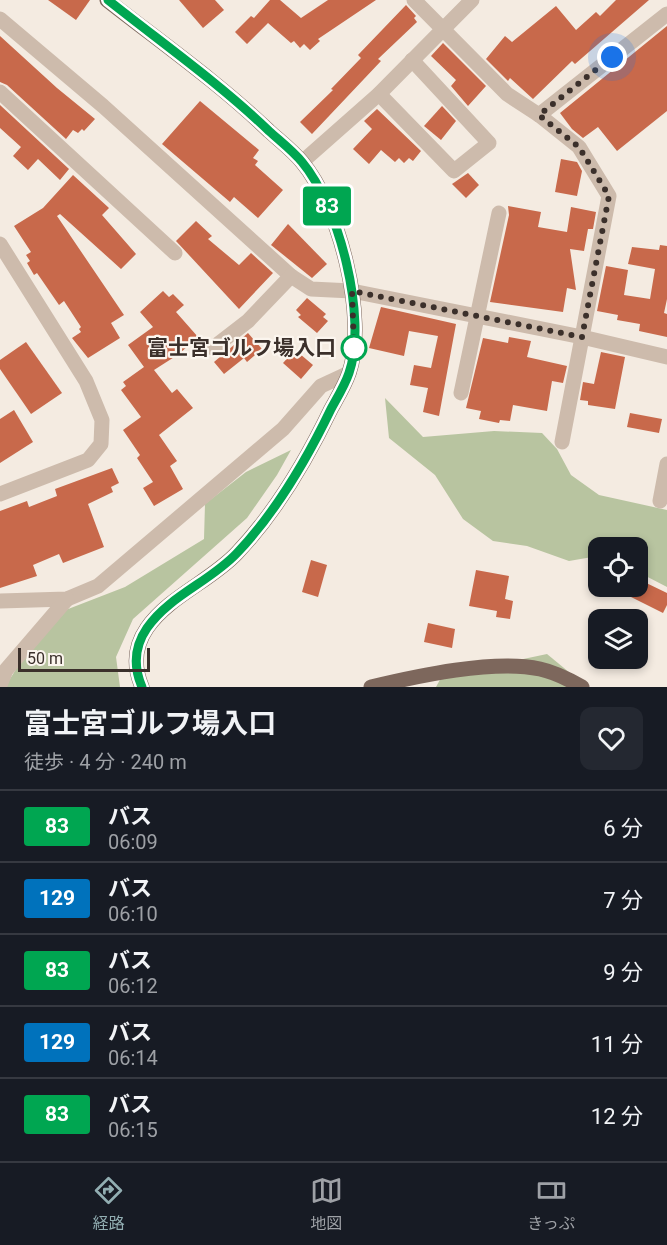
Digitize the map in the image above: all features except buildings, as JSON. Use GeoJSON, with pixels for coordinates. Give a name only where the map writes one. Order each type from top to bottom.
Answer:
{"type":"FeatureCollection","features":[{"type":"Feature","properties":{"kind":"main road"},"geometry":{"type":"LineString","coordinates":[[108,0],[248,111],[302,162],[321,189],[334,224],[352,291],[355,344],[349,373],[315,441],[268,518],[235,555],[182,595],[148,626],[136,646],[135,672],[142,687]]}},
{"type":"Feature","properties":{"kind":"main road"},"geometry":{"type":"LineString","coordinates":[[371,687],[413,677],[484,667],[540,669],[582,687]]}},
{"type":"Feature","properties":{"kind":"street"},"geometry":{"type":"LineString","coordinates":[[414,0],[507,94],[539,115],[579,147],[609,196],[562,442]]}},
{"type":"Feature","properties":{"kind":"street"},"geometry":{"type":"LineString","coordinates":[[302,162],[379,94],[472,0]]}},
{"type":"Feature","properties":{"kind":"street"},"geometry":{"type":"LineString","coordinates":[[539,115],[667,14]]}},
{"type":"Feature","properties":{"kind":"street"},"geometry":{"type":"LineString","coordinates":[[0,19],[112,113],[291,276],[311,289],[352,291],[582,337],[667,357]]}},
{"type":"Feature","properties":{"kind":"street"},"geometry":{"type":"LineString","coordinates":[[379,94],[454,171],[489,143],[412,60]]}},
{"type":"Feature","properties":{"kind":"street"},"geometry":{"type":"LineString","coordinates":[[0,92],[175,253]]}},
{"type":"Feature","properties":{"kind":"street"},"geometry":{"type":"LineString","coordinates":[[461,393],[499,213]]}},
{"type":"Feature","properties":{"kind":"street"},"geometry":{"type":"LineString","coordinates":[[0,244],[86,381],[102,420],[101,444],[88,460],[0,494]]}},
{"type":"Feature","properties":{"kind":"street"},"geometry":{"type":"LineString","coordinates":[[213,348],[248,321],[291,276]]}},
{"type":"Feature","properties":{"kind":"street"},"geometry":{"type":"LineString","coordinates":[[0,601],[67,599],[98,586],[284,429],[321,386],[349,373]]}},
{"type":"Feature","properties":{"kind":"street"},"geometry":{"type":"LineString","coordinates":[[660,501],[667,464]]}},
{"type":"Feature","properties":{"kind":"street"},"geometry":{"type":"LineString","coordinates":[[0,685],[6,670],[67,599]]}},
{"type":"Feature","properties":{"kind":"green space"},"geometry":{"type":"Polygon","coordinates":[[[385,398],[423,437],[494,431],[542,433],[557,449],[571,475],[599,495],[667,510],[667,587],[648,577],[648,537],[588,537],[588,558],[569,561],[527,546],[493,541],[463,519],[435,475],[389,438],[385,398]]]}},
{"type":"Feature","properties":{"kind":"green space"},"geometry":{"type":"Polygon","coordinates":[[[291,450],[277,475],[247,518],[133,619],[116,657],[120,687],[5,687],[26,653],[63,611],[125,587],[204,539],[205,504],[246,472],[291,450]]]}},
{"type":"Feature","properties":{"kind":"green space"},"geometry":{"type":"Polygon","coordinates":[[[547,654],[587,687],[436,687],[442,676],[547,654]]]}},
{"type":"Feature","properties":{"kind":"bus line","name":"83"},"geometry":{"type":"LineString","coordinates":[[108,0],[248,111],[302,162],[321,189],[346,265],[352,291],[355,344],[349,373],[315,441],[268,518],[235,555],[182,595],[148,626],[136,646],[135,672],[142,687]]}},
{"type":"Feature","properties":{"kind":"place","name":"富士宮ゴルフ場入口"},"geometry":{"type":"Point","coordinates":[354,348]}},
{"type":"Feature","properties":{"kind":"route"},"geometry":{"type":"LineString","coordinates":[[354,348],[352,291],[582,337],[609,196],[579,147],[539,115],[612,57]]}}]}
